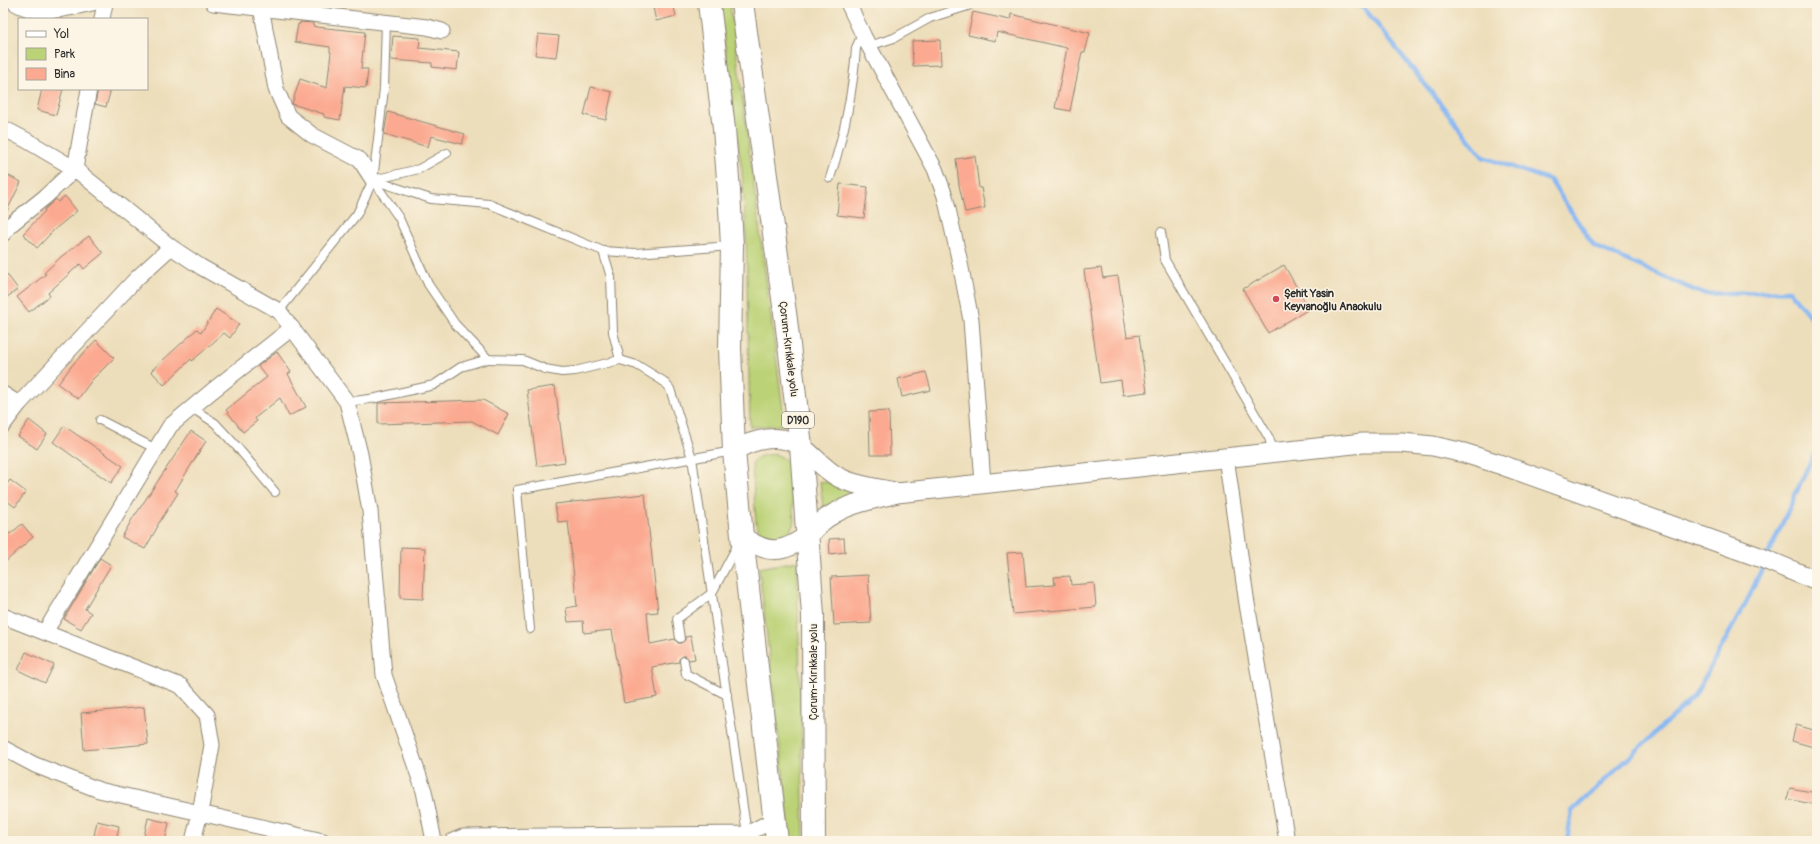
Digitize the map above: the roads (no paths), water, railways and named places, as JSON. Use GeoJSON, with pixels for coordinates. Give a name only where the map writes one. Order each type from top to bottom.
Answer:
{"type":"FeatureCollection","features":[{"type":"Feature","properties":{"kind":"highway"},"geometry":{"type":"LineString","coordinates":[[709,3],[724,129],[732,246],[730,348],[734,451],[742,536],[777,841]]}},
{"type":"Feature","properties":{"kind":"highway","name":"Çorum-Kırıkkale yolu"},"geometry":{"type":"LineString","coordinates":[[742,3],[801,446],[813,615],[814,841]]}},
{"type":"Feature","properties":{"kind":"street"},"geometry":{"type":"LineString","coordinates":[[16,3],[32,11],[48,12],[92,3]]}},
{"type":"Feature","properties":{"kind":"street"},"geometry":{"type":"LineString","coordinates":[[102,18],[104,3]]}},
{"type":"Feature","properties":{"kind":"street"},"geometry":{"type":"LineString","coordinates":[[213,3],[262,5],[427,27],[442,32]]}},
{"type":"Feature","properties":{"kind":"street"},"geometry":{"type":"LineString","coordinates":[[848,3],[867,42],[935,169],[945,196],[961,265],[971,320],[983,483]]}},
{"type":"Feature","properties":{"kind":"street"},"geometry":{"type":"LineString","coordinates":[[262,5],[276,89],[288,116],[312,135],[360,160],[373,180]]}},
{"type":"Feature","properties":{"kind":"street"},"geometry":{"type":"LineString","coordinates":[[5,227],[45,197],[75,169],[89,90]]}},
{"type":"Feature","properties":{"kind":"street"},"geometry":{"type":"LineString","coordinates":[[3,128],[75,169],[171,247],[201,267],[279,311],[347,402],[360,454],[370,511],[384,675],[424,791],[434,841]]}},
{"type":"Feature","properties":{"kind":"street"},"geometry":{"type":"LineString","coordinates":[[3,425],[19,404],[136,278],[171,247]]}},
{"type":"Feature","properties":{"kind":"street"},"geometry":{"type":"LineString","coordinates":[[45,632],[170,426],[292,328]]}},
{"type":"Feature","properties":{"kind":"street"},"geometry":{"type":"LineString","coordinates":[[3,394],[19,404]]}},
{"type":"Feature","properties":{"kind":"street"},"geometry":{"type":"LineString","coordinates":[[734,451],[754,441],[766,439],[788,441],[801,446],[829,472],[842,479],[897,493]]}},
{"type":"Feature","properties":{"kind":"street"},"geometry":{"type":"LineString","coordinates":[[742,536],[755,546],[764,550],[776,550],[793,544],[808,534],[829,516],[845,507],[897,493],[1226,458],[1273,451],[1363,443],[1394,443],[1433,446],[1464,453],[1762,558],[1814,580]]}},
{"type":"Feature","properties":{"kind":"street"},"geometry":{"type":"LineString","coordinates":[[1226,458],[1247,604],[1287,841]]}},
{"type":"Feature","properties":{"kind":"street"},"geometry":{"type":"LineString","coordinates":[[3,616],[181,686],[207,715],[212,745],[200,813],[192,841]]}},
{"type":"Feature","properties":{"kind":"street"},"geometry":{"type":"LineString","coordinates":[[3,748],[36,765],[99,790],[323,841]]}},
{"type":"Feature","properties":{"kind":"street"},"geometry":{"type":"LineString","coordinates":[[453,841],[463,837],[748,838],[774,819]]}},
{"type":"Feature","properties":{"kind":"lane"},"geometry":{"type":"LineString","coordinates":[[830,178],[846,123],[856,48],[859,41],[867,42],[894,38],[930,18],[968,6]]}},
{"type":"Feature","properties":{"kind":"lane"},"geometry":{"type":"LineString","coordinates":[[279,311],[357,214],[373,180],[384,89],[386,22]]}},
{"type":"Feature","properties":{"kind":"lane"},"geometry":{"type":"LineString","coordinates":[[373,180],[419,169],[447,153]]}},
{"type":"Feature","properties":{"kind":"lane"},"geometry":{"type":"LineString","coordinates":[[373,180],[432,199],[489,204],[603,252],[635,253],[732,246]]}},
{"type":"Feature","properties":{"kind":"lane"},"geometry":{"type":"LineString","coordinates":[[373,180],[399,218],[428,284],[455,324],[488,359]]}},
{"type":"Feature","properties":{"kind":"lane"},"geometry":{"type":"LineString","coordinates":[[1160,232],[1165,260],[1269,438],[1273,451]]}},
{"type":"Feature","properties":{"kind":"lane"},"geometry":{"type":"LineString","coordinates":[[603,252],[611,277],[613,332],[620,360]]}},
{"type":"Feature","properties":{"kind":"lane"},"geometry":{"type":"LineString","coordinates":[[347,402],[376,398],[434,385],[461,367],[488,359],[524,360],[545,369],[562,372],[575,371],[620,360],[637,365],[663,381],[670,389],[692,458],[748,838]]}},
{"type":"Feature","properties":{"kind":"lane"},"geometry":{"type":"LineString","coordinates":[[192,408],[215,423],[275,492]]}},
{"type":"Feature","properties":{"kind":"lane"},"geometry":{"type":"LineString","coordinates":[[100,420],[156,449]]}},
{"type":"Feature","properties":{"kind":"lane"},"geometry":{"type":"LineString","coordinates":[[530,629],[517,490],[734,451]]}},
{"type":"Feature","properties":{"kind":"lane"},"geometry":{"type":"LineString","coordinates":[[680,638],[677,619],[712,593],[742,536]]}},
{"type":"Feature","properties":{"kind":"lane"},"geometry":{"type":"LineString","coordinates":[[684,661],[686,674],[727,696]]}},
{"type":"Feature","properties":{"kind":"waterway"},"geometry":{"type":"LineString","coordinates":[[1350,3],[1364,8],[1483,157],[1550,180],[1594,246],[1703,294],[1789,291],[1817,325]]}},
{"type":"Feature","properties":{"kind":"waterway"},"geometry":{"type":"LineString","coordinates":[[1768,555],[1817,447]]}},
{"type":"Feature","properties":{"kind":"waterway"},"geometry":{"type":"LineString","coordinates":[[1567,841],[1572,811],[1694,697],[1749,597],[1764,564]]}},
{"type":"Feature","properties":{"kind":"place","name":"Şehit Yasin Keyvanoğlu Anaokulu"},"geometry":{"type":"Point","coordinates":[1276,299]}}]}
